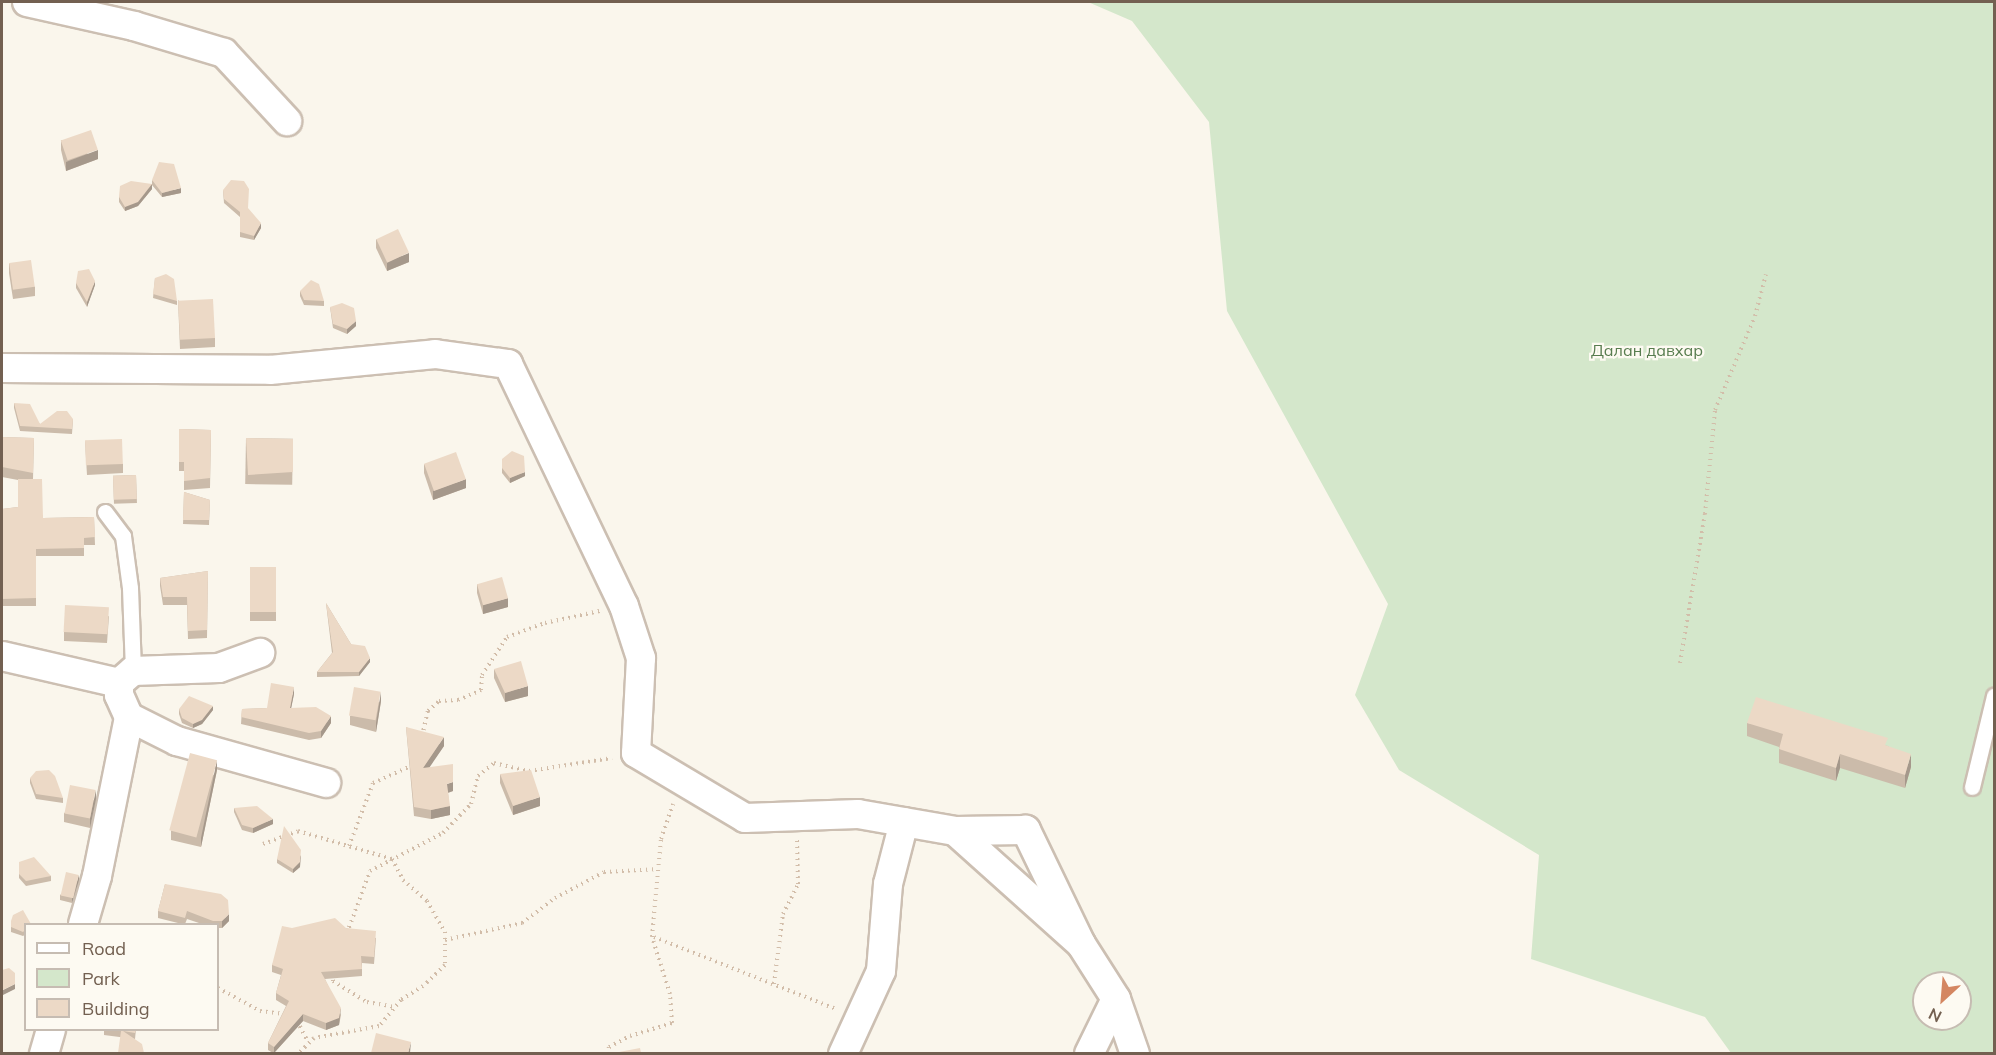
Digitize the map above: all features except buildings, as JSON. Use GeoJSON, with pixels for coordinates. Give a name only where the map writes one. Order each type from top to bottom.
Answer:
{"type":"FeatureCollection","features":[{"type":"Feature","properties":{"kind":"street"},"geometry":{"type":"LineString","coordinates":[[27,2],[134,26],[224,53],[287,121]]}},
{"type":"Feature","properties":{"kind":"street"},"geometry":{"type":"LineString","coordinates":[[2,368],[270,370],[435,354],[508,364],[624,606],[641,657],[636,753],[745,818],[858,814],[956,831],[1026,830],[1081,944],[1116,999],[1135,1053]]}},
{"type":"Feature","properties":{"kind":"street"},"geometry":{"type":"LineString","coordinates":[[2,656],[126,677],[219,668],[260,653]]}},
{"type":"Feature","properties":{"kind":"street"},"geometry":{"type":"LineString","coordinates":[[83,923],[97,876],[129,717],[119,695],[126,677]]}},
{"type":"Feature","properties":{"kind":"street"},"geometry":{"type":"LineString","coordinates":[[129,717],[177,741],[326,783]]}},
{"type":"Feature","properties":{"kind":"street"},"geometry":{"type":"LineString","coordinates":[[843,1053],[881,971],[888,884],[904,822]]}},
{"type":"Feature","properties":{"kind":"street"},"geometry":{"type":"LineString","coordinates":[[956,831],[1081,944]]}},
{"type":"Feature","properties":{"kind":"street"},"geometry":{"type":"LineString","coordinates":[[1089,1053],[1116,999]]}},
{"type":"Feature","properties":{"kind":"street"},"geometry":{"type":"LineString","coordinates":[[44,1053],[50,1031]]}},
{"type":"Feature","properties":{"kind":"lane"},"geometry":{"type":"LineString","coordinates":[[105,512],[123,536],[130,588],[126,677]]}},
{"type":"Feature","properties":{"kind":"lane"},"geometry":{"type":"LineString","coordinates":[[1972,787],[1995,696]]}},
{"type":"Feature","properties":{"kind":"path"},"geometry":{"type":"LineString","coordinates":[[1680,663],[1705,514],[1715,410],[1755,316],[1766,274]]}},
{"type":"Feature","properties":{"kind":"path"},"geometry":{"type":"LineString","coordinates":[[422,740],[428,711],[439,701],[458,700],[481,690],[482,675],[507,637],[545,623],[624,606]]}},
{"type":"Feature","properties":{"kind":"path"},"geometry":{"type":"LineString","coordinates":[[345,942],[370,871],[443,833],[471,804],[478,776],[494,763],[529,771],[636,753]]}},
{"type":"Feature","properties":{"kind":"path"},"geometry":{"type":"LineString","coordinates":[[349,846],[373,783],[414,763]]}},
{"type":"Feature","properties":{"kind":"path"},"geometry":{"type":"LineString","coordinates":[[606,1053],[609,1047],[630,1036],[672,1023],[670,994],[652,937],[661,839],[682,781]]}},
{"type":"Feature","properties":{"kind":"path"},"geometry":{"type":"LineString","coordinates":[[774,984],[783,914],[798,884],[799,850],[793,816]]}},
{"type":"Feature","properties":{"kind":"path"},"geometry":{"type":"LineString","coordinates":[[263,844],[298,831],[392,859],[403,880],[427,901],[445,932],[445,965],[394,1007],[379,1026],[308,1041],[298,1053]]}},
{"type":"Feature","properties":{"kind":"path"},"geometry":{"type":"LineString","coordinates":[[445,940],[522,923],[555,898],[604,872],[658,870]]}},
{"type":"Feature","properties":{"kind":"path"},"geometry":{"type":"LineString","coordinates":[[652,937],[859,1018]]}},
{"type":"Feature","properties":{"kind":"path"},"geometry":{"type":"LineString","coordinates":[[332,969],[333,981],[367,1002],[394,1007]]}},
{"type":"Feature","properties":{"kind":"path"},"geometry":{"type":"LineString","coordinates":[[219,989],[260,1011],[277,1010],[288,1014],[300,1024],[308,1041]]}},
{"type":"Feature","properties":{"kind":"green space","name":"Далан давхар"},"geometry":{"type":"Polygon","coordinates":[[[1088,2],[1994,2],[1994,1053],[1731,1053],[1705,1017],[1531,959],[1539,855],[1399,770],[1355,695],[1388,604],[1227,311],[1209,122],[1132,21],[1088,2]]]}}]}
